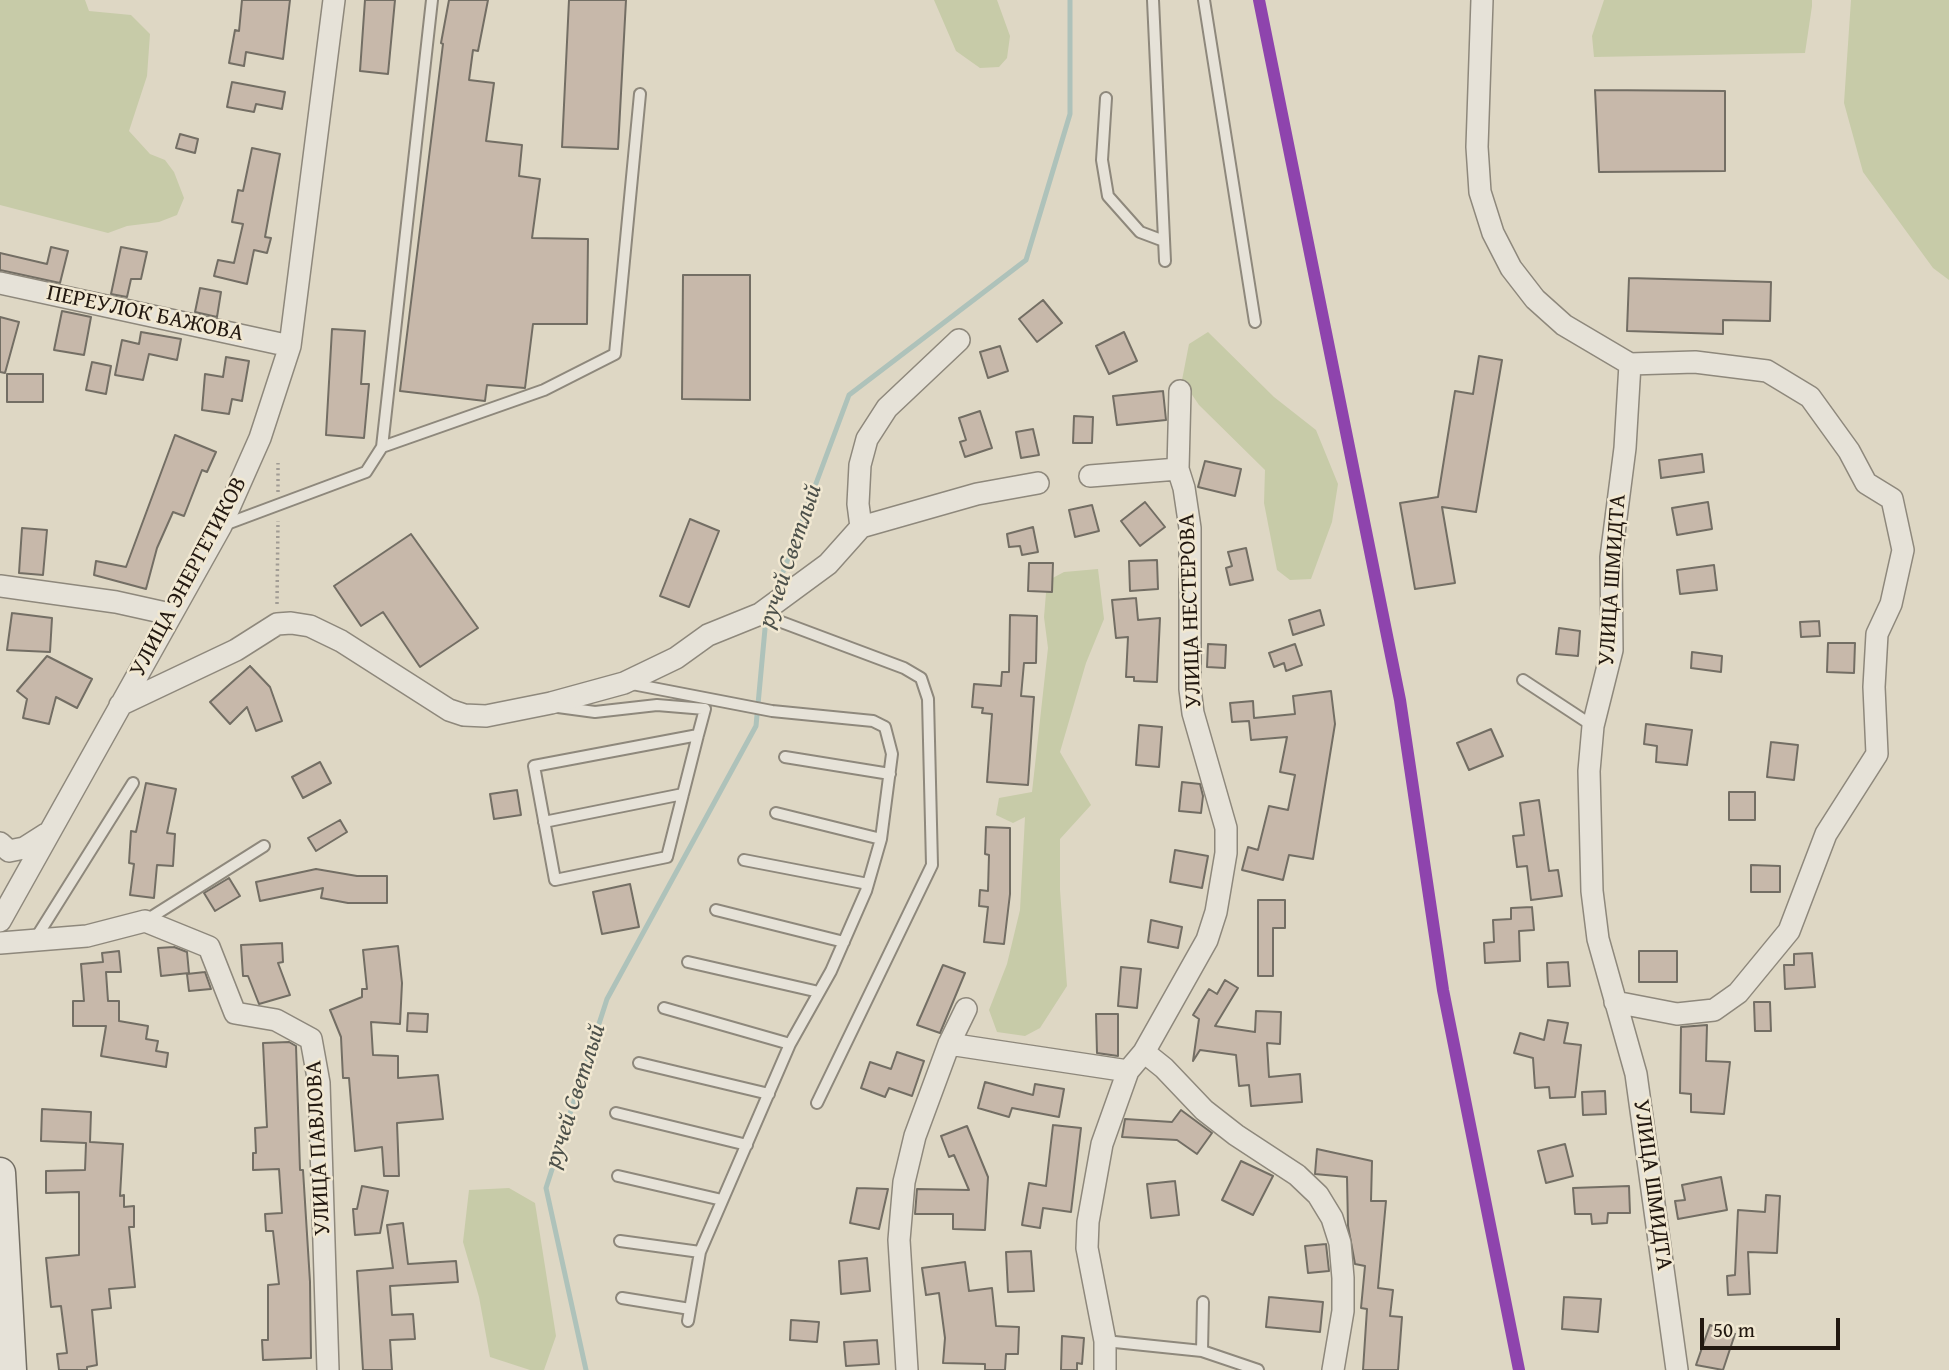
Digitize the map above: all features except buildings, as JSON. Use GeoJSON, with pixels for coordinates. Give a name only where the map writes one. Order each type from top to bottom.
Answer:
{"type":"FeatureCollection","features":[{"type":"Feature","properties":{"kind":"street","name":"УЛИЦА ЭНЕРГЕТИКОВ"},"geometry":{"type":"LineString","coordinates":[[0,921],[221,526],[260,438],[290,346],[334,0]]}},
{"type":"Feature","properties":{"kind":"street"},"geometry":{"type":"LineString","coordinates":[[1482,0],[1478,158],[1480,192],[1493,233],[1511,268],[1535,299],[1564,325],[1630,364],[1695,362],[1767,372],[1810,397],[1849,451],[1866,482],[1892,499],[1903,550],[1891,604],[1877,634],[1874,687],[1877,754],[1826,834],[1789,931],[1738,993],[1714,1010],[1677,1014],[1615,1002]]}},
{"type":"Feature","properties":{"kind":"street","name":"ПЕРЕУЛОК БАЖОВА"},"geometry":{"type":"LineString","coordinates":[[0,283],[98,302],[290,346]]}},
{"type":"Feature","properties":{"kind":"street"},"geometry":{"type":"LineString","coordinates":[[861,527],[858,504],[860,465],[867,439],[887,408],[959,340]]}},
{"type":"Feature","properties":{"kind":"street","name":"УЛИЦА ШМИДТА"},"geometry":{"type":"LineString","coordinates":[[1630,364],[1625,448],[1611,557],[1612,650],[1593,726],[1589,771],[1591,891],[1598,939],[1636,1073],[1677,1370]]}},
{"type":"Feature","properties":{"kind":"street","name":"УЛИЦА НЕСТЕРОВА"},"geometry":{"type":"LineString","coordinates":[[1105,1370],[1105,1341],[1087,1248],[1088,1222],[1102,1144],[1128,1071],[1144,1052],[1207,940],[1222,886],[1226,853],[1226,828],[1193,713],[1190,689],[1190,528],[1181,479],[1180,391]]}},
{"type":"Feature","properties":{"kind":"street"},"geometry":{"type":"LineString","coordinates":[[1090,476],[1181,479]]}},
{"type":"Feature","properties":{"kind":"street"},"geometry":{"type":"LineString","coordinates":[[120,705],[226,656],[276,624],[291,622],[310,626],[341,641],[449,710],[464,715],[486,716],[545,705],[624,683],[676,658],[708,635],[765,616],[783,598],[828,564],[861,527],[977,494],[1038,483]]}},
{"type":"Feature","properties":{"kind":"street"},"geometry":{"type":"LineString","coordinates":[[0,586],[117,602],[170,614]]}},
{"type":"Feature","properties":{"kind":"street"},"geometry":{"type":"LineString","coordinates":[[0,844],[9,851],[24,848],[51,829]]}},
{"type":"Feature","properties":{"kind":"street"},"geometry":{"type":"LineString","coordinates":[[0,943],[87,936],[145,921]]}},
{"type":"Feature","properties":{"kind":"street","name":"УЛИЦА ПАВЛОВА"},"geometry":{"type":"LineString","coordinates":[[145,921],[209,947],[235,1013],[276,1020],[311,1039],[319,1083],[328,1370]]}},
{"type":"Feature","properties":{"kind":"street"},"geometry":{"type":"LineString","coordinates":[[907,1370],[899,1240],[904,1182],[915,1136],[949,1044],[966,1009]]}},
{"type":"Feature","properties":{"kind":"street"},"geometry":{"type":"LineString","coordinates":[[949,1044],[1128,1071]]}},
{"type":"Feature","properties":{"kind":"street"},"geometry":{"type":"LineString","coordinates":[[1144,1052],[1164,1068],[1204,1110],[1236,1135],[1297,1175],[1318,1195],[1332,1218],[1340,1243],[1343,1278],[1343,1311],[1333,1370]]}},
{"type":"Feature","properties":{"kind":"street"},"geometry":{"type":"LineString","coordinates":[[0,1173],[11,1370]]}},
{"type":"Feature","properties":{"kind":"lane"},"geometry":{"type":"LineString","coordinates":[[221,526],[366,472],[382,447],[432,0]]}},
{"type":"Feature","properties":{"kind":"lane"},"geometry":{"type":"LineString","coordinates":[[1153,0],[1165,261]]}},
{"type":"Feature","properties":{"kind":"lane"},"geometry":{"type":"LineString","coordinates":[[1204,0],[1255,322]]}},
{"type":"Feature","properties":{"kind":"lane"},"geometry":{"type":"LineString","coordinates":[[382,447],[544,390],[615,354],[640,94]]}},
{"type":"Feature","properties":{"kind":"lane"},"geometry":{"type":"LineString","coordinates":[[1106,98],[1102,160],[1108,196],[1140,232],[1164,241]]}},
{"type":"Feature","properties":{"kind":"lane"},"geometry":{"type":"LineString","coordinates":[[765,616],[904,668],[920,678],[929,699],[932,864],[817,1103]]}},
{"type":"Feature","properties":{"kind":"lane"},"geometry":{"type":"LineString","coordinates":[[1523,680],[1593,726]]}},
{"type":"Feature","properties":{"kind":"lane"},"geometry":{"type":"LineString","coordinates":[[622,1298],[689,1315],[700,1252],[790,1044],[844,942],[868,884],[881,839],[892,754],[885,727],[873,721],[772,711],[624,683]]}},
{"type":"Feature","properties":{"kind":"lane"},"geometry":{"type":"LineString","coordinates":[[545,705],[595,712],[657,705],[705,709],[667,857],[555,880],[534,766],[698,735]]}},
{"type":"Feature","properties":{"kind":"lane"},"geometry":{"type":"LineString","coordinates":[[785,757],[890,774]]}},
{"type":"Feature","properties":{"kind":"lane"},"geometry":{"type":"LineString","coordinates":[[34,941],[133,783]]}},
{"type":"Feature","properties":{"kind":"lane"},"geometry":{"type":"LineString","coordinates":[[544,822],[683,794]]}},
{"type":"Feature","properties":{"kind":"lane"},"geometry":{"type":"LineString","coordinates":[[776,813],[881,839]]}},
{"type":"Feature","properties":{"kind":"lane"},"geometry":{"type":"LineString","coordinates":[[145,921],[264,846]]}},
{"type":"Feature","properties":{"kind":"lane"},"geometry":{"type":"LineString","coordinates":[[744,860],[868,884]]}},
{"type":"Feature","properties":{"kind":"lane"},"geometry":{"type":"LineString","coordinates":[[716,910],[844,942]]}},
{"type":"Feature","properties":{"kind":"lane"},"geometry":{"type":"LineString","coordinates":[[688,962],[819,992]]}},
{"type":"Feature","properties":{"kind":"lane"},"geometry":{"type":"LineString","coordinates":[[664,1008],[790,1044]]}},
{"type":"Feature","properties":{"kind":"lane"},"geometry":{"type":"LineString","coordinates":[[639,1063],[769,1094]]}},
{"type":"Feature","properties":{"kind":"lane"},"geometry":{"type":"LineString","coordinates":[[616,1113],[747,1145]]}},
{"type":"Feature","properties":{"kind":"lane"},"geometry":{"type":"LineString","coordinates":[[618,1176],[722,1200]]}},
{"type":"Feature","properties":{"kind":"lane"},"geometry":{"type":"LineString","coordinates":[[620,1241],[700,1252]]}},
{"type":"Feature","properties":{"kind":"lane"},"geometry":{"type":"LineString","coordinates":[[1202,1351],[1203,1302]]}},
{"type":"Feature","properties":{"kind":"lane"},"geometry":{"type":"LineString","coordinates":[[1105,1341],[1202,1351],[1258,1370]]}},
{"type":"Feature","properties":{"kind":"path"},"geometry":{"type":"LineString","coordinates":[[276,624],[278,463]]}},
{"type":"Feature","properties":{"kind":"green space"},"geometry":{"type":"Polygon","coordinates":[[[0,0],[85,0],[89,11],[131,15],[150,34],[147,76],[129,131],[150,154],[165,160],[174,172],[184,198],[177,215],[159,222],[127,226],[108,233],[0,205],[0,0]]]}},
{"type":"Feature","properties":{"kind":"green space"},"geometry":{"type":"Polygon","coordinates":[[[934,0],[997,0],[1010,36],[1007,58],[999,67],[980,68],[956,51],[934,0]]]}},
{"type":"Feature","properties":{"kind":"green space"},"geometry":{"type":"Polygon","coordinates":[[[1604,0],[1812,0],[1812,6],[1805,53],[1594,57],[1592,36],[1604,0]]]}},
{"type":"Feature","properties":{"kind":"green space"},"geometry":{"type":"Polygon","coordinates":[[[1851,0],[1949,0],[1949,280],[1933,268],[1863,172],[1844,103],[1851,0]]]}},
{"type":"Feature","properties":{"kind":"green space"},"geometry":{"type":"Polygon","coordinates":[[[1208,332],[1274,397],[1316,430],[1338,484],[1332,522],[1311,579],[1290,580],[1277,570],[1264,503],[1265,470],[1199,405],[1182,380],[1189,344],[1208,332]]]}},
{"type":"Feature","properties":{"kind":"green space"},"geometry":{"type":"Polygon","coordinates":[[[1098,569],[1104,619],[1086,663],[1060,752],[1091,805],[1060,839],[1060,890],[1067,986],[1040,1028],[1025,1036],[997,1032],[989,1010],[1007,964],[1020,910],[1025,817],[1013,823],[996,815],[999,798],[1032,792],[1048,648],[1044,617],[1047,581],[1064,572],[1098,569]]]}},
{"type":"Feature","properties":{"kind":"green space"},"geometry":{"type":"Polygon","coordinates":[[[509,1188],[535,1203],[556,1336],[544,1370],[530,1370],[490,1357],[479,1297],[463,1242],[469,1190],[509,1188]]]}},
{"type":"Feature","properties":{"kind":"waterway","name":"ручей Светлый"},"geometry":{"type":"LineString","coordinates":[[774,596],[849,395],[1026,260],[1070,114],[1070,0]]}},
{"type":"Feature","properties":{"kind":"waterway","name":"ручей Светлый"},"geometry":{"type":"LineString","coordinates":[[586,1370],[546,1188],[607,999],[756,726],[766,618]]}},
{"type":"Feature","properties":{"kind":"transit line"},"geometry":{"type":"LineString","coordinates":[[1259,0],[1400,700],[1443,990],[1519,1370]]}}]}
